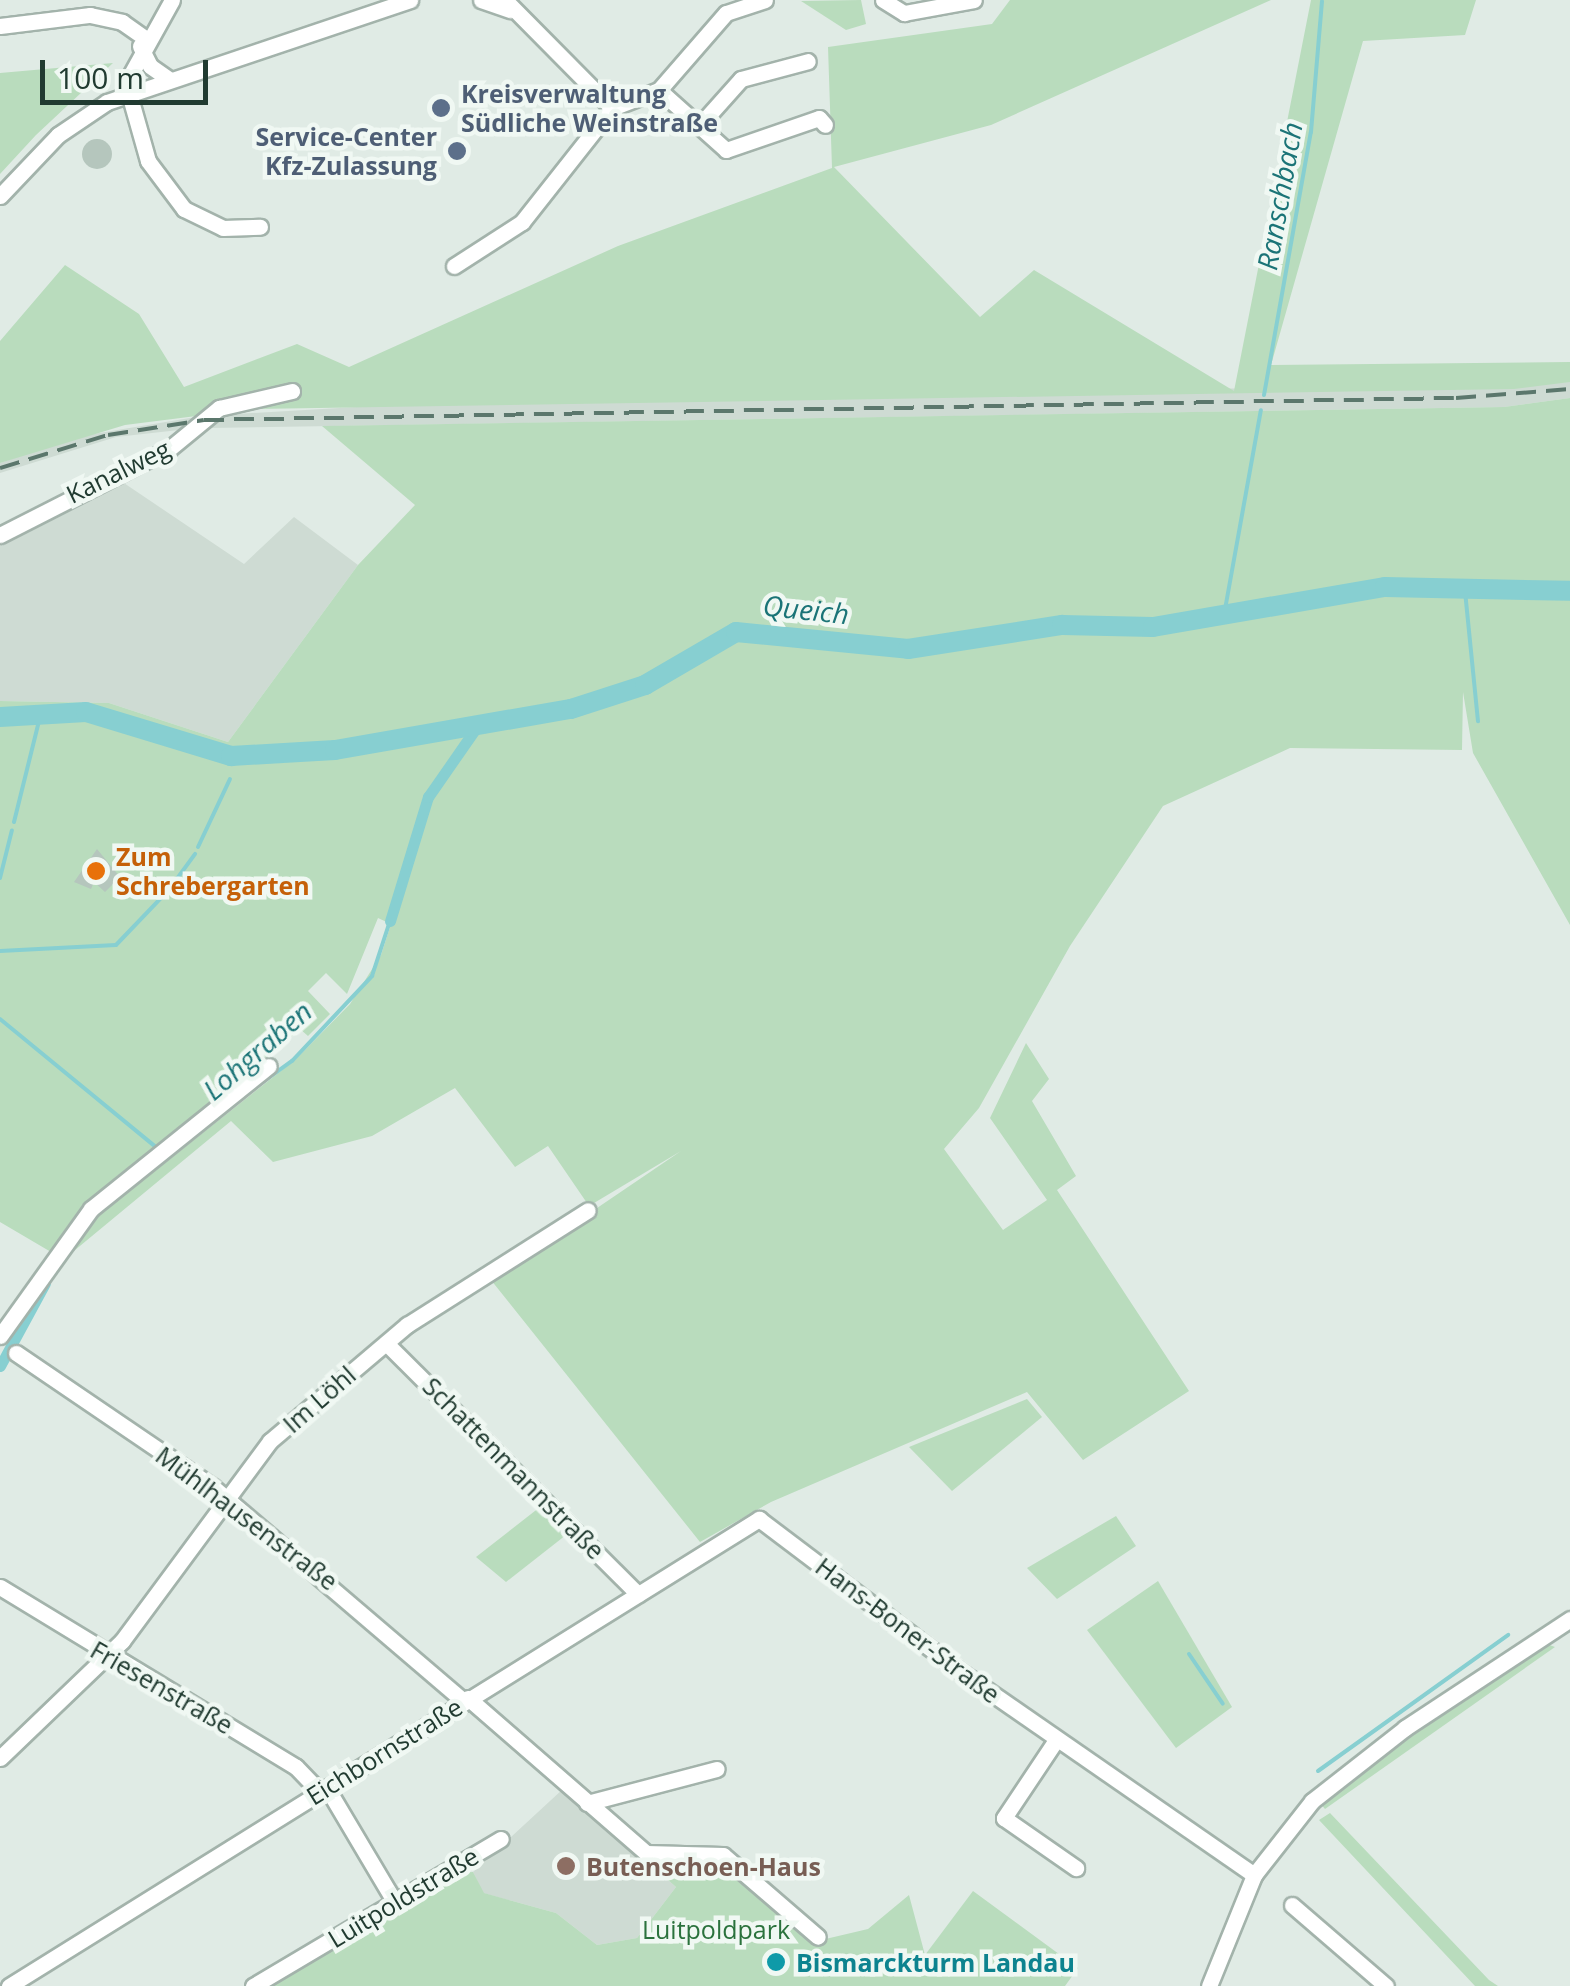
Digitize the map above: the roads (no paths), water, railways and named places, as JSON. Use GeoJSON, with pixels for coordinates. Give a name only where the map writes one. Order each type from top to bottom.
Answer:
{"type":"FeatureCollection","features":[{"type":"Feature","properties":{"kind":"street"},"geometry":{"type":"LineString","coordinates":[[172,0],[143,42],[126,94],[168,198],[223,228],[260,227]]}},
{"type":"Feature","properties":{"kind":"street"},"geometry":{"type":"LineString","coordinates":[[0,196],[58,136],[126,94],[410,0]]}},
{"type":"Feature","properties":{"kind":"street"},"geometry":{"type":"LineString","coordinates":[[482,0],[507,5],[612,108]]}},
{"type":"Feature","properties":{"kind":"street"},"geometry":{"type":"LineString","coordinates":[[884,0],[904,13],[974,0]]}},
{"type":"Feature","properties":{"kind":"street"},"geometry":{"type":"LineString","coordinates":[[454,266],[522,222],[612,108],[659,90],[726,13],[768,1]]}},
{"type":"Feature","properties":{"kind":"street"},"geometry":{"type":"LineString","coordinates":[[0,26],[90,16],[122,22],[143,42],[150,66],[170,80]]}},
{"type":"Feature","properties":{"kind":"street"},"geometry":{"type":"LineString","coordinates":[[699,126],[741,79],[808,60]]}},
{"type":"Feature","properties":{"kind":"street"},"geometry":{"type":"LineString","coordinates":[[659,90],[726,150],[818,118],[825,125]]}},
{"type":"Feature","properties":{"kind":"street","name":"Kanalweg"},"geometry":{"type":"LineString","coordinates":[[0,536],[169,450],[220,408],[292,391]]}},
{"type":"Feature","properties":{"kind":"street"},"geometry":{"type":"LineString","coordinates":[[0,1336],[78,1224],[269,1066]]}},
{"type":"Feature","properties":{"kind":"street","name":"Im Löhl"},"geometry":{"type":"LineString","coordinates":[[0,1758],[110,1654],[270,1441],[417,1318],[588,1210]]}},
{"type":"Feature","properties":{"kind":"street","name":"Schattenmannstraße"},"geometry":{"type":"LineString","coordinates":[[388,1345],[638,1594]]}},
{"type":"Feature","properties":{"kind":"street","name":"Mühlhausenstraße"},"geometry":{"type":"LineString","coordinates":[[16,1353],[224,1498],[646,1853],[723,1855],[818,1937]]}},
{"type":"Feature","properties":{"kind":"street","name":"Eichbornstraße"},"geometry":{"type":"LineString","coordinates":[[10,1986],[30,1981],[323,1790],[761,1520]]}},
{"type":"Feature","properties":{"kind":"street","name":"Hans-Boner-Straße"},"geometry":{"type":"LineString","coordinates":[[761,1520],[1056,1740],[1254,1875]]}},
{"type":"Feature","properties":{"kind":"street","name":"Friesenstraße"},"geometry":{"type":"LineString","coordinates":[[0,1587],[296,1767],[323,1790],[393,1899]]}},
{"type":"Feature","properties":{"kind":"street"},"geometry":{"type":"LineString","coordinates":[[1209,1986],[1254,1875],[1277,1842],[1347,1770],[1570,1620]]}},
{"type":"Feature","properties":{"kind":"street"},"geometry":{"type":"LineString","coordinates":[[1056,1740],[1004,1818],[1076,1868]]}},
{"type":"Feature","properties":{"kind":"street"},"geometry":{"type":"LineString","coordinates":[[587,1804],[717,1769]]}},
{"type":"Feature","properties":{"kind":"street","name":"Luitpoldstraße"},"geometry":{"type":"LineString","coordinates":[[253,1986],[393,1899],[501,1839]]}},
{"type":"Feature","properties":{"kind":"street"},"geometry":{"type":"LineString","coordinates":[[1292,1905],[1386,1986]]}},
{"type":"Feature","properties":{"kind":"waterway","name":"Ranschbach"},"geometry":{"type":"LineString","coordinates":[[1264,395],[1311,132],[1322,1]]}},
{"type":"Feature","properties":{"kind":"waterway","name":"Ranschbach"},"geometry":{"type":"LineString","coordinates":[[1224,615],[1261,410]]}},
{"type":"Feature","properties":{"kind":"waterway","name":"Queich"},"geometry":{"type":"LineString","coordinates":[[0,717],[86,712],[231,756],[335,750],[571,709],[645,685],[736,632],[908,649],[1062,625],[1153,627],[1385,587],[1570,591]]}},
{"type":"Feature","properties":{"kind":"waterway"},"geometry":{"type":"LineString","coordinates":[[1465,591],[1478,721]]}},
{"type":"Feature","properties":{"kind":"waterway"},"geometry":{"type":"LineString","coordinates":[[14,822],[41,713]]}},
{"type":"Feature","properties":{"kind":"waterway","name":"Lohgraben"},"geometry":{"type":"LineString","coordinates":[[390,921],[428,797],[478,725]]}},
{"type":"Feature","properties":{"kind":"waterway"},"geometry":{"type":"LineString","coordinates":[[198,847],[230,779]]}},
{"type":"Feature","properties":{"kind":"waterway"},"geometry":{"type":"LineString","coordinates":[[0,878],[12,830]]}},
{"type":"Feature","properties":{"kind":"waterway"},"geometry":{"type":"LineString","coordinates":[[168,891],[195,854]]}},
{"type":"Feature","properties":{"kind":"waterway"},"geometry":{"type":"LineString","coordinates":[[0,951],[116,945],[164,895]]}},
{"type":"Feature","properties":{"kind":"waterway","name":"Lohgraben"},"geometry":{"type":"LineString","coordinates":[[242,1097],[292,1061],[372,976],[390,921]]}},
{"type":"Feature","properties":{"kind":"waterway"},"geometry":{"type":"LineString","coordinates":[[0,1019],[158,1149]]}},
{"type":"Feature","properties":{"kind":"waterway","name":"Lohgraben"},"geometry":{"type":"LineString","coordinates":[[0,1366],[45,1283]]}},
{"type":"Feature","properties":{"kind":"waterway"},"geometry":{"type":"LineString","coordinates":[[1318,1771],[1508,1635]]}},
{"type":"Feature","properties":{"kind":"waterway"},"geometry":{"type":"LineString","coordinates":[[1189,1654],[1223,1704]]}},
{"type":"Feature","properties":{"kind":"railway"},"geometry":{"type":"LineString","coordinates":[[0,468],[108,435],[204,420],[1456,398],[1570,389]]}},
{"type":"Feature","properties":{"kind":"place","name":"Kreisverwaltung Südliche Weinstraße"},"geometry":{"type":"Point","coordinates":[441,108]}},
{"type":"Feature","properties":{"kind":"place","name":"Service-Center Kfz-Zulassung"},"geometry":{"type":"Point","coordinates":[457,151]}},
{"type":"Feature","properties":{"kind":"place","name":"Zum Schrebergarten"},"geometry":{"type":"Point","coordinates":[96,871]}},
{"type":"Feature","properties":{"kind":"place","name":"Butenschoen-Haus"},"geometry":{"type":"Point","coordinates":[566,1866]}},
{"type":"Feature","properties":{"kind":"place","name":"Bismarckturm Landau"},"geometry":{"type":"Point","coordinates":[776,1962]}},
{"type":"Feature","properties":{"kind":"park label","name":"Luitpoldpark"},"geometry":{"type":"Point","coordinates":[716,1929]}}]}
